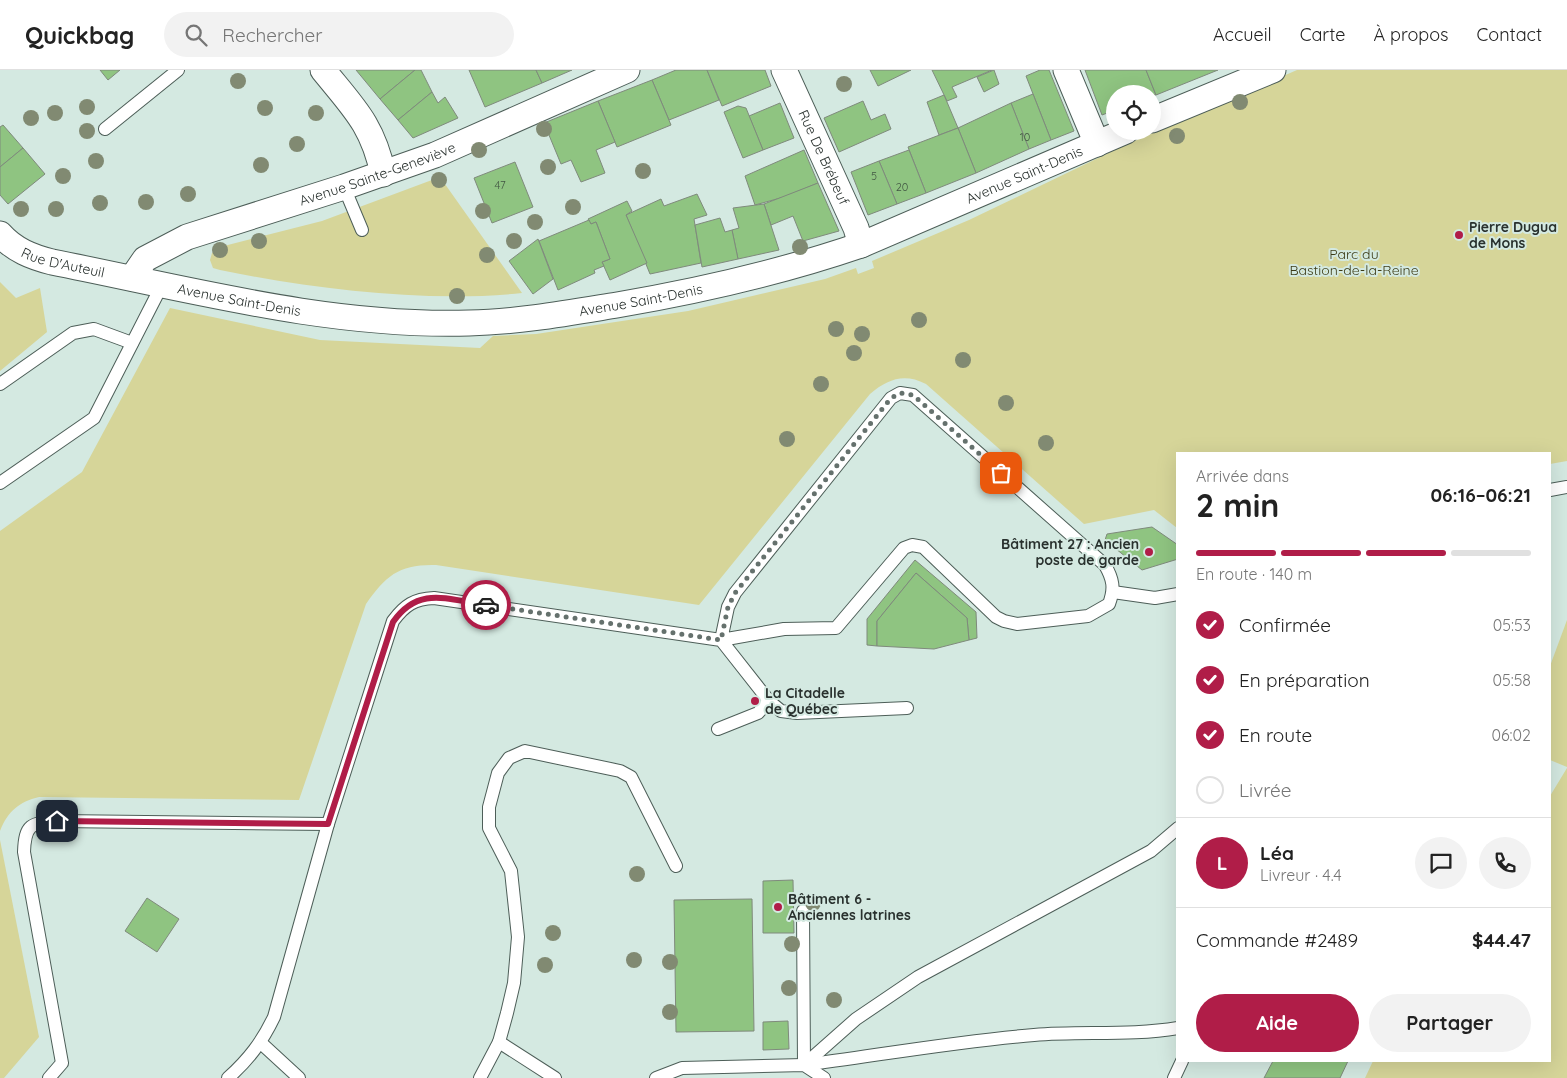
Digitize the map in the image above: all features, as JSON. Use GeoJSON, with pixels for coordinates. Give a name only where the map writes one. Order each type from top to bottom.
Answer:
{"type":"FeatureCollection","features":[{"type":"Feature","properties":{"kind":"street"},"geometry":{"type":"LineString","coordinates":[[323,70],[372,134],[383,174]]}},
{"type":"Feature","properties":{"kind":"street","name":"Avenue Sainte-Geneviève"},"geometry":{"type":"LineString","coordinates":[[132,278],[145,258],[186,237],[344,187],[435,155],[627,70]]}},
{"type":"Feature","properties":{"kind":"street","name":"Rue De Brébeuf"},"geometry":{"type":"LineString","coordinates":[[784,70],[862,245]]}},
{"type":"Feature","properties":{"kind":"street"},"geometry":{"type":"LineString","coordinates":[[1066,70],[1097,144]]}},
{"type":"Feature","properties":{"kind":"street"},"geometry":{"type":"LineString","coordinates":[[1161,116],[1263,72]]}},
{"type":"Feature","properties":{"kind":"street","name":"Avenue Saint-Denis"},"geometry":{"type":"LineString","coordinates":[[132,278],[314,313],[391,320],[468,323],[547,317],[674,295],[779,270],[862,245],[1106,140]]}},
{"type":"Feature","properties":{"kind":"street","name":"Rue D'Auteuil"},"geometry":{"type":"LineString","coordinates":[[0,234],[17,249],[31,256],[132,278]]}},
{"type":"Feature","properties":{"kind":"lane"},"geometry":{"type":"LineString","coordinates":[[105,128],[178,70]]}},
{"type":"Feature","properties":{"kind":"lane"},"geometry":{"type":"LineString","coordinates":[[344,187],[362,230]]}},
{"type":"Feature","properties":{"kind":"lane"},"geometry":{"type":"LineString","coordinates":[[0,483],[94,418],[162,285]]}},
{"type":"Feature","properties":{"kind":"lane"},"geometry":{"type":"LineString","coordinates":[[0,384],[72,332],[94,329],[132,342]]}},
{"type":"Feature","properties":{"kind":"lane"},"geometry":{"type":"LineString","coordinates":[[228,1078],[248,1059],[261,1043],[274,1017],[328,824],[393,622],[403,607],[418,599],[434,598],[721,640],[784,629],[836,628],[904,548],[912,545],[923,546],[996,617],[1017,624],[1088,616],[1109,604],[1113,592],[1113,578],[1105,564],[913,395],[900,393],[891,398],[735,593],[728,607],[721,640]]}},
{"type":"Feature","properties":{"kind":"lane"},"geometry":{"type":"LineString","coordinates":[[1551,490],[1567,487]]}},
{"type":"Feature","properties":{"kind":"lane"},"geometry":{"type":"LineString","coordinates":[[1113,592],[1155,598],[1176,594]]}},
{"type":"Feature","properties":{"kind":"lane"},"geometry":{"type":"LineString","coordinates":[[721,640],[769,701],[781,711],[797,713],[907,708]]}},
{"type":"Feature","properties":{"kind":"lane"},"geometry":{"type":"LineString","coordinates":[[718,729],[758,713],[769,701]]}},
{"type":"Feature","properties":{"kind":"lane"},"geometry":{"type":"LineString","coordinates":[[480,1078],[499,1042],[514,982],[518,936],[511,871],[489,828],[489,808],[498,773],[509,758],[525,752],[620,771],[630,777],[676,866]]}},
{"type":"Feature","properties":{"kind":"lane"},"geometry":{"type":"LineString","coordinates":[[65,1078],[26,867],[25,836],[28,828],[37,823],[57,821],[328,824]]}},
{"type":"Feature","properties":{"kind":"lane"},"geometry":{"type":"LineString","coordinates":[[804,1065],[856,1019],[918,977],[1151,851],[1176,830]]}},
{"type":"Feature","properties":{"kind":"lane"},"geometry":{"type":"LineString","coordinates":[[804,911],[804,1065]]}},
{"type":"Feature","properties":{"kind":"lane"},"geometry":{"type":"LineString","coordinates":[[656,1078],[682,1068],[804,1065],[1032,1035],[1072,1033],[1134,1034],[1176,1028]]}},
{"type":"Feature","properties":{"kind":"lane"},"geometry":{"type":"LineString","coordinates":[[499,1042],[555,1078]]}},
{"type":"Feature","properties":{"kind":"lane"},"geometry":{"type":"LineString","coordinates":[[261,1043],[299,1078]]}},
{"type":"Feature","properties":{"kind":"lane"},"geometry":{"type":"LineString","coordinates":[[1174,1078],[1182,1062]]}},
{"type":"Feature","properties":{"kind":"lane"},"geometry":{"type":"LineString","coordinates":[[49,1078],[62,1063]]}},
{"type":"Feature","properties":{"kind":"lane"},"geometry":{"type":"LineString","coordinates":[[804,1065],[824,1078]]}},
{"type":"Feature","properties":{"kind":"green space","name":"Parc du Bastion-de-la-Reine"},"geometry":{"type":"Polygon","coordinates":[[[1297,70],[1567,70],[1567,461],[1551,464],[1551,452],[1176,452],[1176,527],[1154,510],[1084,524],[926,384],[910,379],[896,379],[870,394],[699,605],[436,565],[423,565],[403,569],[387,579],[366,604],[299,800],[39,797],[15,808],[0,831],[0,531],[82,472],[170,308],[320,340],[480,348],[493,336],[536,334],[688,311],[825,279],[856,268],[858,274],[874,268],[872,261],[969,220],[1137,140],[1161,140],[1161,129],[1297,70]]]}},
{"type":"Feature","properties":{"kind":"green space"},"geometry":{"type":"Polygon","coordinates":[[[440,177],[522,293],[486,296],[448,296],[370,292],[293,283],[213,268],[210,260],[212,253],[220,247],[322,221],[440,177]]]}},
{"type":"Feature","properties":{"kind":"green space"},"geometry":{"type":"Polygon","coordinates":[[[0,282],[16,298],[40,288],[47,332],[0,371],[0,282]]]}},
{"type":"Feature","properties":{"kind":"green space"},"geometry":{"type":"Polygon","coordinates":[[[1567,620],[1567,767],[1551,760],[1551,663],[1567,620]]]}},
{"type":"Feature","properties":{"kind":"green space"},"geometry":{"type":"Polygon","coordinates":[[[1567,768],[1567,1078],[1365,1078],[1373,1062],[1551,1062],[1551,794],[1567,768]]]}},
{"type":"Feature","properties":{"kind":"green space"},"geometry":{"type":"Polygon","coordinates":[[[0,840],[39,1037],[4,1078],[0,1078],[0,840]]]}},
{"type":"Feature","properties":{"kind":"building"},"geometry":{"type":"Polygon","coordinates":[[[100,70],[120,70],[108,80],[100,70]]]}},
{"type":"Feature","properties":{"kind":"building"},"geometry":{"type":"Polygon","coordinates":[[[356,70],[415,70],[380,99],[356,70]]]}},
{"type":"Feature","properties":{"kind":"building"},"geometry":{"type":"Polygon","coordinates":[[[415,70],[421,70],[432,92],[398,120],[380,99],[415,70]]]}},
{"type":"Feature","properties":{"kind":"building"},"geometry":{"type":"Polygon","coordinates":[[[469,70],[536,70],[542,83],[485,107],[469,70]]]}},
{"type":"Feature","properties":{"kind":"building"},"geometry":{"type":"Polygon","coordinates":[[[536,70],[572,70],[542,83],[536,70]]]}},
{"type":"Feature","properties":{"kind":"building"},"geometry":{"type":"Polygon","coordinates":[[[676,70],[707,70],[719,100],[669,120],[652,80],[676,70]]]}},
{"type":"Feature","properties":{"kind":"building"},"geometry":{"type":"Polygon","coordinates":[[[707,70],[765,70],[771,86],[722,106],[707,70]]]}},
{"type":"Feature","properties":{"kind":"building"},"geometry":{"type":"Polygon","coordinates":[[[870,70],[911,70],[878,86],[870,70]]]}},
{"type":"Feature","properties":{"kind":"building"},"geometry":{"type":"Polygon","coordinates":[[[932,70],[992,70],[952,87],[957,97],[947,101],[932,70]]]}},
{"type":"Feature","properties":{"kind":"building"},"geometry":{"type":"Polygon","coordinates":[[[994,70],[999,84],[984,92],[977,77],[994,70]]]}},
{"type":"Feature","properties":{"kind":"building"},"geometry":{"type":"Polygon","coordinates":[[[1040,70],[1049,70],[1074,131],[1051,140],[1026,76],[1040,70]]]}},
{"type":"Feature","properties":{"kind":"building"},"geometry":{"type":"Polygon","coordinates":[[[1085,70],[1146,70],[1152,85],[1106,85],[1106,113],[1102,115],[1085,70]]]}},
{"type":"Feature","properties":{"kind":"building"},"geometry":{"type":"Polygon","coordinates":[[[1146,70],[1218,70],[1161,93],[1161,85],[1152,85],[1146,70]]]}},
{"type":"Feature","properties":{"kind":"building"},"geometry":{"type":"Polygon","coordinates":[[[652,80],[671,125],[617,147],[598,101],[652,80]]]}},
{"type":"Feature","properties":{"kind":"building"},"geometry":{"type":"Polygon","coordinates":[[[432,92],[438,103],[445,97],[458,118],[413,138],[398,120],[432,92]]]}},
{"type":"Feature","properties":{"kind":"building"},"geometry":{"type":"Polygon","coordinates":[[[1033,94],[1051,140],[1029,149],[1011,103],[1033,94]]]}},
{"type":"Feature","properties":{"kind":"building"},"geometry":{"type":"Polygon","coordinates":[[[944,95],[958,128],[939,135],[927,102],[944,95]]]}},
{"type":"Feature","properties":{"kind":"building"},"geometry":{"type":"Polygon","coordinates":[[[598,101],[615,142],[596,150],[605,173],[581,182],[571,160],[561,164],[544,123],[598,101]]]}},
{"type":"Feature","properties":{"kind":"building"},"geometry":{"type":"Polygon","coordinates":[[[863,101],[871,120],[885,114],[891,129],[839,152],[824,118],[863,101]]]}},
{"type":"Feature","properties":{"kind":"building"},"geometry":{"type":"Polygon","coordinates":[[[780,103],[794,138],[763,150],[749,116],[780,103]]]}},
{"type":"Feature","properties":{"kind":"building"},"geometry":{"type":"Polygon","coordinates":[[[1011,103],[1029,149],[976,173],[958,128],[1011,103]]]}},
{"type":"Feature","properties":{"kind":"building"},"geometry":{"type":"Polygon","coordinates":[[[738,106],[746,108],[763,150],[743,158],[724,112],[738,106]]]}},
{"type":"Feature","properties":{"kind":"building"},"geometry":{"type":"Polygon","coordinates":[[[3,125],[23,148],[0,167],[0,127],[3,125]]]}},
{"type":"Feature","properties":{"kind":"building"},"geometry":{"type":"Polygon","coordinates":[[[958,128],[976,173],[926,193],[908,147],[958,128]]]}},
{"type":"Feature","properties":{"kind":"building"},"geometry":{"type":"Polygon","coordinates":[[[23,148],[45,174],[8,204],[0,195],[0,167],[23,148]]]}},
{"type":"Feature","properties":{"kind":"building"},"geometry":{"type":"Polygon","coordinates":[[[804,150],[818,183],[784,197],[755,205],[745,176],[804,150]]]}},
{"type":"Feature","properties":{"kind":"building"},"geometry":{"type":"Polygon","coordinates":[[[909,150],[926,193],[897,204],[879,161],[909,150]]]}},
{"type":"Feature","properties":{"kind":"building"},"geometry":{"type":"Polygon","coordinates":[[[879,161],[897,204],[868,215],[851,172],[879,161]]]}},
{"type":"Feature","properties":{"kind":"building"},"geometry":{"type":"Polygon","coordinates":[[[515,162],[533,207],[492,223],[474,178],[515,162]]]}},
{"type":"Feature","properties":{"kind":"building"},"geometry":{"type":"Polygon","coordinates":[[[818,183],[839,231],[803,241],[793,216],[771,225],[764,204],[818,183]]]}},
{"type":"Feature","properties":{"kind":"building"},"geometry":{"type":"Polygon","coordinates":[[[697,194],[707,215],[694,219],[701,263],[650,274],[626,215],[661,199],[664,206],[697,194]]]}},
{"type":"Feature","properties":{"kind":"building"},"geometry":{"type":"Polygon","coordinates":[[[627,201],[632,211],[626,215],[647,263],[610,280],[602,262],[610,259],[596,222],[591,224],[588,219],[627,201]]]}},
{"type":"Feature","properties":{"kind":"building"},"geometry":{"type":"Polygon","coordinates":[[[764,204],[779,250],[738,259],[732,230],[739,228],[733,208],[764,204]]]}},
{"type":"Feature","properties":{"kind":"building"},"geometry":{"type":"Polygon","coordinates":[[[720,218],[725,232],[732,230],[738,259],[702,267],[695,225],[720,218]]]}},
{"type":"Feature","properties":{"kind":"building"},"geometry":{"type":"Polygon","coordinates":[[[589,220],[591,224],[596,222],[610,259],[602,262],[604,266],[594,270],[595,273],[558,290],[539,241],[589,220]]]}},
{"type":"Feature","properties":{"kind":"building"},"geometry":{"type":"Polygon","coordinates":[[[538,239],[553,279],[533,294],[509,261],[538,239]]]}},
{"type":"Feature","properties":{"kind":"building","name":"Bâtiment 27 : Ancien poste de garde"},"geometry":{"type":"Polygon","coordinates":[[[1152,527],[1176,544],[1176,560],[1142,570],[1105,540],[1107,534],[1152,527]]]}},
{"type":"Feature","properties":{"kind":"building"},"geometry":{"type":"Polygon","coordinates":[[[915,560],[976,612],[977,638],[969,640],[967,618],[916,573],[877,621],[877,646],[867,645],[867,619],[915,560]]]}},
{"type":"Feature","properties":{"kind":"building"},"geometry":{"type":"Polygon","coordinates":[[[916,573],[967,618],[969,640],[934,649],[877,646],[877,621],[916,573]]]}},
{"type":"Feature","properties":{"kind":"building","name":"Bâtiment 6 - Anciennes latrines"},"geometry":{"type":"Polygon","coordinates":[[[793,880],[794,933],[763,933],[763,881],[793,880]]]}},
{"type":"Feature","properties":{"kind":"building"},"geometry":{"type":"Polygon","coordinates":[[[147,898],[179,919],[157,952],[125,931],[147,898]]]}},
{"type":"Feature","properties":{"kind":"building"},"geometry":{"type":"Polygon","coordinates":[[[752,899],[754,1031],[676,1032],[674,900],[752,899]]]}},
{"type":"Feature","properties":{"kind":"building"},"geometry":{"type":"Polygon","coordinates":[[[788,1021],[789,1049],[763,1050],[763,1022],[788,1021]]]}},
{"type":"Feature","properties":{"kind":"building"},"geometry":{"type":"Polygon","coordinates":[[[1272,1062],[1348,1062],[1340,1078],[1264,1078],[1272,1062]]]}},
{"type":"Feature","properties":{"kind":"way so far"},"geometry":{"type":"LineString","coordinates":[[486,605],[721,640],[728,607],[735,593],[891,398],[900,393],[913,395],[1001,473]]}},
{"type":"Feature","properties":{"kind":"place","name":"Pierre Dugua de Mons"},"geometry":{"type":"Point","coordinates":[1459,235]}},
{"type":"Feature","properties":{"kind":"place","name":"Bâtiment 27 : Ancien poste de garde"},"geometry":{"type":"Point","coordinates":[1149,552]}},
{"type":"Feature","properties":{"kind":"place","name":"La Citadelle de Québec"},"geometry":{"type":"Point","coordinates":[755,701]}},
{"type":"Feature","properties":{"kind":"place","name":"Bâtiment 6 - Anciennes latrines"},"geometry":{"type":"Point","coordinates":[778,907]}},
{"type":"Feature","properties":{"kind":"route"},"geometry":{"type":"LineString","coordinates":[[57,821],[328,824],[393,622],[403,607],[418,599],[434,598],[486,605]]}}]}
